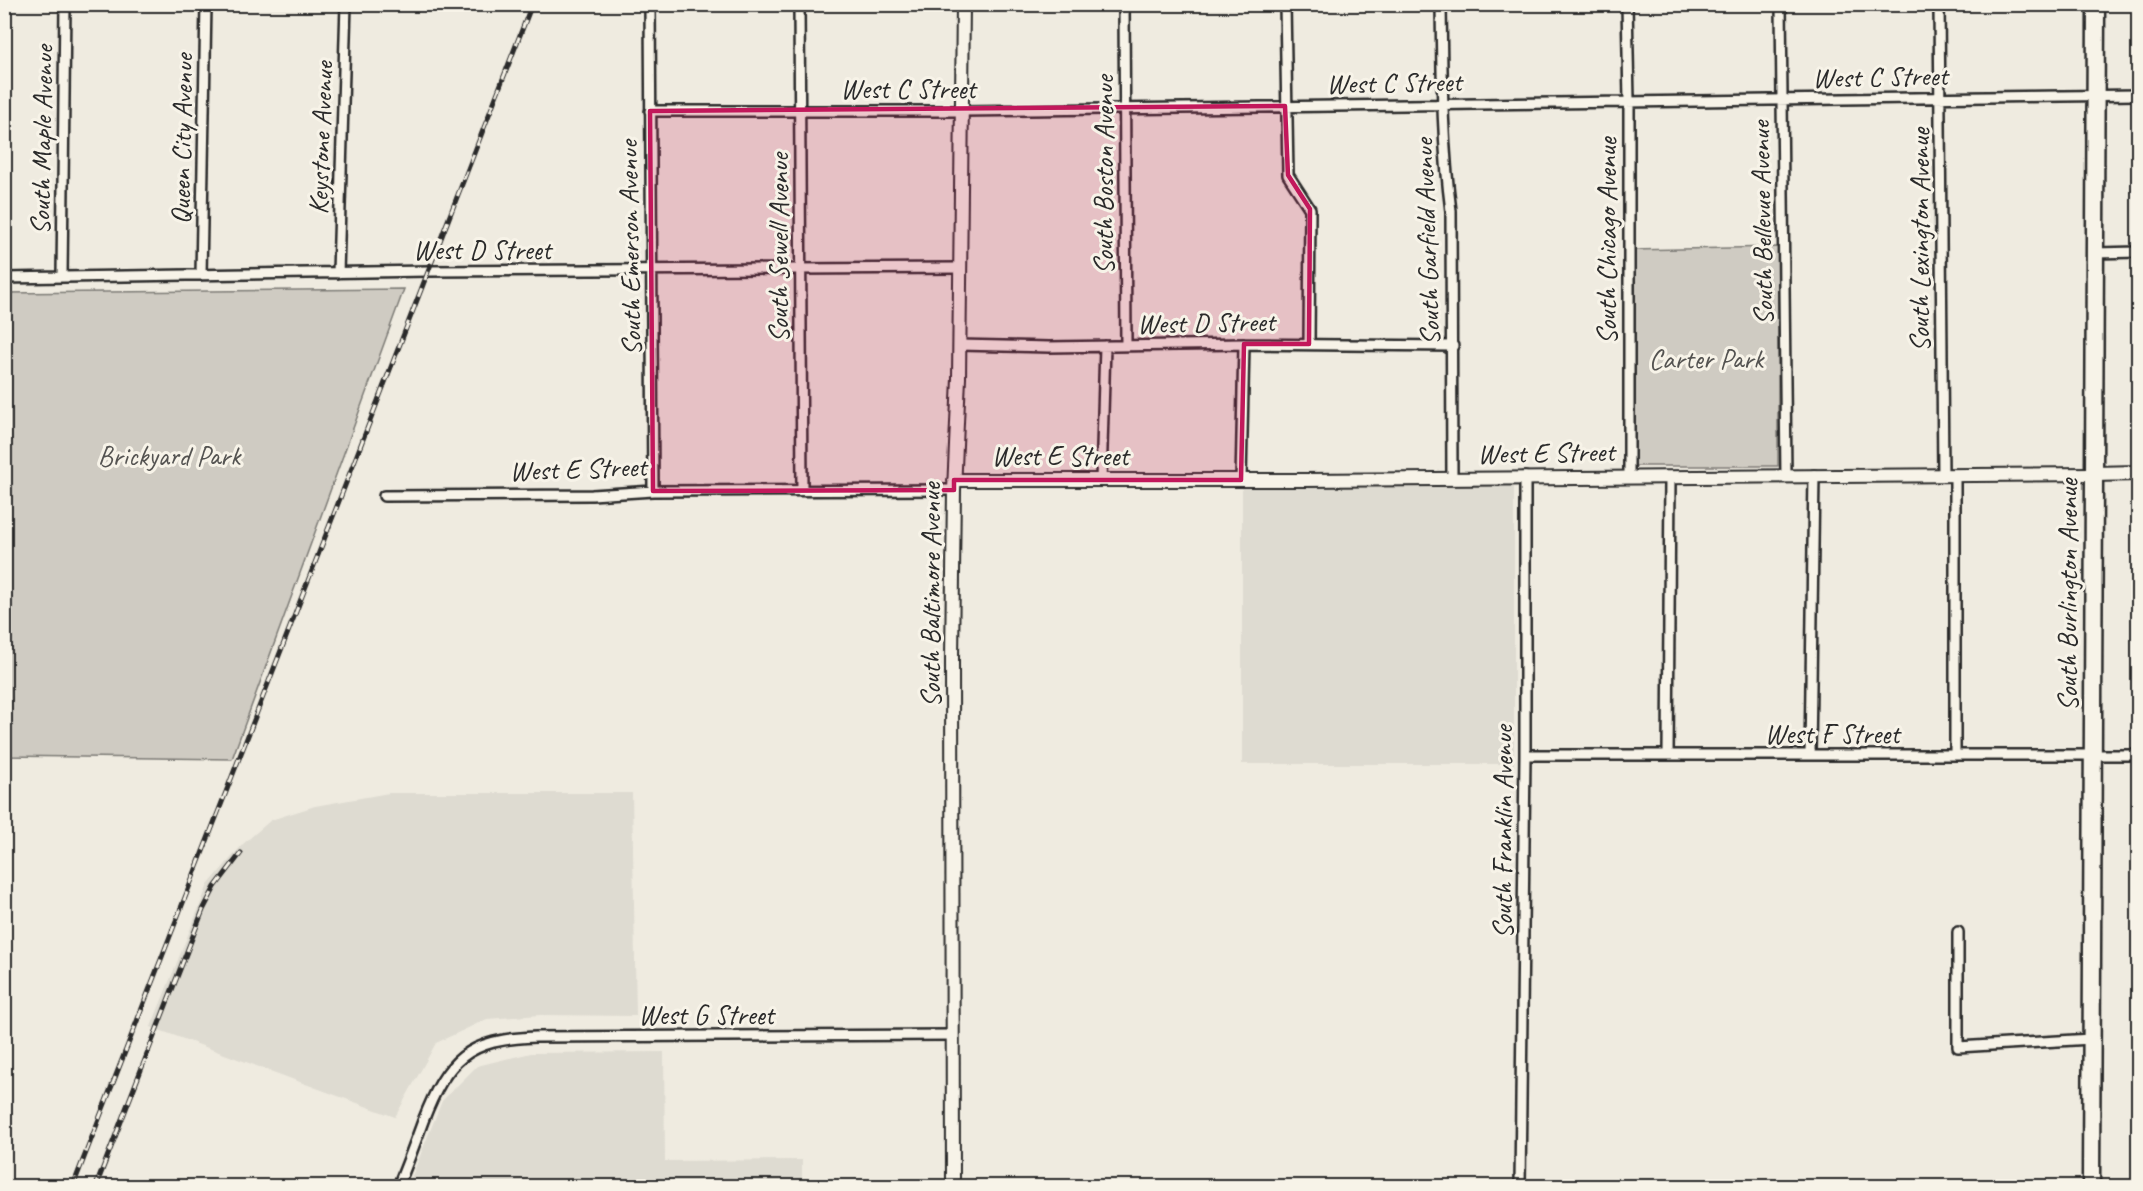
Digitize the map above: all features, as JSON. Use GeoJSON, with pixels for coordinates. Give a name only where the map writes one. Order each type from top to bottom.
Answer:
{"type":"FeatureCollection","features":[{"type":"Feature","properties":{"kind":"highway","name":"South Burlington Avenue"},"geometry":{"type":"LineString","coordinates":[[2091,1186],[2096,4]]}},
{"type":"Feature","properties":{"kind":"main road","name":"West E Street"},"geometry":{"type":"LineString","coordinates":[[2094,474],[2139,473]]}},
{"type":"Feature","properties":{"kind":"street","name":"South Maple Avenue"},"geometry":{"type":"LineString","coordinates":[[62,276],[65,4]]}},
{"type":"Feature","properties":{"kind":"street","name":"Queen City Avenue"},"geometry":{"type":"LineString","coordinates":[[201,275],[206,4]]}},
{"type":"Feature","properties":{"kind":"street","name":"Keystone Avenue"},"geometry":{"type":"LineString","coordinates":[[338,273],[346,4]]}},
{"type":"Feature","properties":{"kind":"street","name":"South Emerson Avenue"},"geometry":{"type":"LineString","coordinates":[[650,4],[653,491]]}},
{"type":"Feature","properties":{"kind":"street","name":"South Sewell Avenue"},"geometry":{"type":"LineString","coordinates":[[799,4],[802,490]]}},
{"type":"Feature","properties":{"kind":"street","name":"South Baltimore Avenue"},"geometry":{"type":"LineString","coordinates":[[953,1186],[954,485],[959,345],[963,4]]}},
{"type":"Feature","properties":{"kind":"street","name":"South Boston Avenue"},"geometry":{"type":"LineString","coordinates":[[1124,4],[1126,346]]}},
{"type":"Feature","properties":{"kind":"street"},"geometry":{"type":"LineString","coordinates":[[1285,4],[1288,175],[1310,209],[1309,344]]}},
{"type":"Feature","properties":{"kind":"street","name":"South Garfield Avenue"},"geometry":{"type":"LineString","coordinates":[[1442,4],[1442,104],[1446,176],[1451,212],[1452,479]]}},
{"type":"Feature","properties":{"kind":"street","name":"South Chicago Avenue"},"geometry":{"type":"LineString","coordinates":[[1627,4],[1629,477]]}},
{"type":"Feature","properties":{"kind":"street","name":"South Bellevue Avenue"},"geometry":{"type":"LineString","coordinates":[[1781,4],[1786,476]]}},
{"type":"Feature","properties":{"kind":"street","name":"South Lexington Avenue"},"geometry":{"type":"LineString","coordinates":[[1939,4],[1955,755]]}},
{"type":"Feature","properties":{"kind":"street","name":"West C Street"},"geometry":{"type":"LineString","coordinates":[[650,111],[961,111],[2139,95]]}},
{"type":"Feature","properties":{"kind":"street"},"geometry":{"type":"LineString","coordinates":[[2095,252],[2139,252]]}},
{"type":"Feature","properties":{"kind":"street","name":"West D Street"},"geometry":{"type":"LineString","coordinates":[[4,278],[959,268]]}},
{"type":"Feature","properties":{"kind":"street"},"geometry":{"type":"LineString","coordinates":[[1241,480],[1244,344]]}},
{"type":"Feature","properties":{"kind":"street","name":"West D Street"},"geometry":{"type":"LineString","coordinates":[[959,345],[1453,346]]}},
{"type":"Feature","properties":{"kind":"street"},"geometry":{"type":"LineString","coordinates":[[1101,481],[1105,346]]}},
{"type":"Feature","properties":{"kind":"street","name":"West E Street"},"geometry":{"type":"LineString","coordinates":[[384,496],[571,496],[653,491],[802,490],[1101,481],[2094,474]]}},
{"type":"Feature","properties":{"kind":"street"},"geometry":{"type":"LineString","coordinates":[[1810,755],[1814,476]]}},
{"type":"Feature","properties":{"kind":"street","name":"South Franklin Avenue"},"geometry":{"type":"LineString","coordinates":[[1520,1186],[1525,755],[1525,477]]}},
{"type":"Feature","properties":{"kind":"street"},"geometry":{"type":"LineString","coordinates":[[1668,755],[1670,477]]}},
{"type":"Feature","properties":{"kind":"street","name":"West F Street"},"geometry":{"type":"LineString","coordinates":[[1525,755],[2139,756]]}},
{"type":"Feature","properties":{"kind":"street"},"geometry":{"type":"LineString","coordinates":[[1958,932],[1958,1047],[2091,1039]]}},
{"type":"Feature","properties":{"kind":"street","name":"West G Street"},"geometry":{"type":"LineString","coordinates":[[398,1186],[434,1093],[447,1070],[462,1056],[488,1043],[510,1038],[953,1035]]}},
{"type":"Feature","properties":{"kind":"highlighted area"},"geometry":{"type":"Polygon","coordinates":[[[1285,106],[1288,175],[1310,209],[1309,344],[1244,344],[1241,480],[954,480],[954,490],[653,491],[650,111],[1285,106]]]}},
{"type":"Feature","properties":{"kind":"shaded area"},"geometry":{"type":"Polygon","coordinates":[[[1242,484],[1514,484],[1514,764],[1242,764],[1242,484]]]}},
{"type":"Feature","properties":{"kind":"shaded area"},"geometry":{"type":"Polygon","coordinates":[[[389,793],[632,793],[636,1016],[540,1015],[487,1019],[436,1043],[395,1117],[151,1027],[208,885],[243,844],[271,820],[315,806],[389,793]]]}},
{"type":"Feature","properties":{"kind":"shaded area"},"geometry":{"type":"Polygon","coordinates":[[[664,1052],[665,1161],[802,1160],[802,1186],[408,1186],[442,1101],[477,1066],[531,1053],[664,1052]]]}},
{"type":"Feature","properties":{"kind":"green space","name":"Carter Park"},"geometry":{"type":"Polygon","coordinates":[[[1778,247],[1778,466],[1635,466],[1632,250],[1778,247]]]}},
{"type":"Feature","properties":{"kind":"green space","name":"Brickyard Park"},"geometry":{"type":"Polygon","coordinates":[[[404,289],[232,759],[5,756],[5,293],[404,289]]]}},
{"type":"Feature","properties":{"kind":"railway"},"geometry":{"type":"LineString","coordinates":[[73,1186],[532,4]]}},
{"type":"Feature","properties":{"kind":"railway"},"geometry":{"type":"LineString","coordinates":[[96,1186],[203,910],[215,887],[241,853]]}}]}
